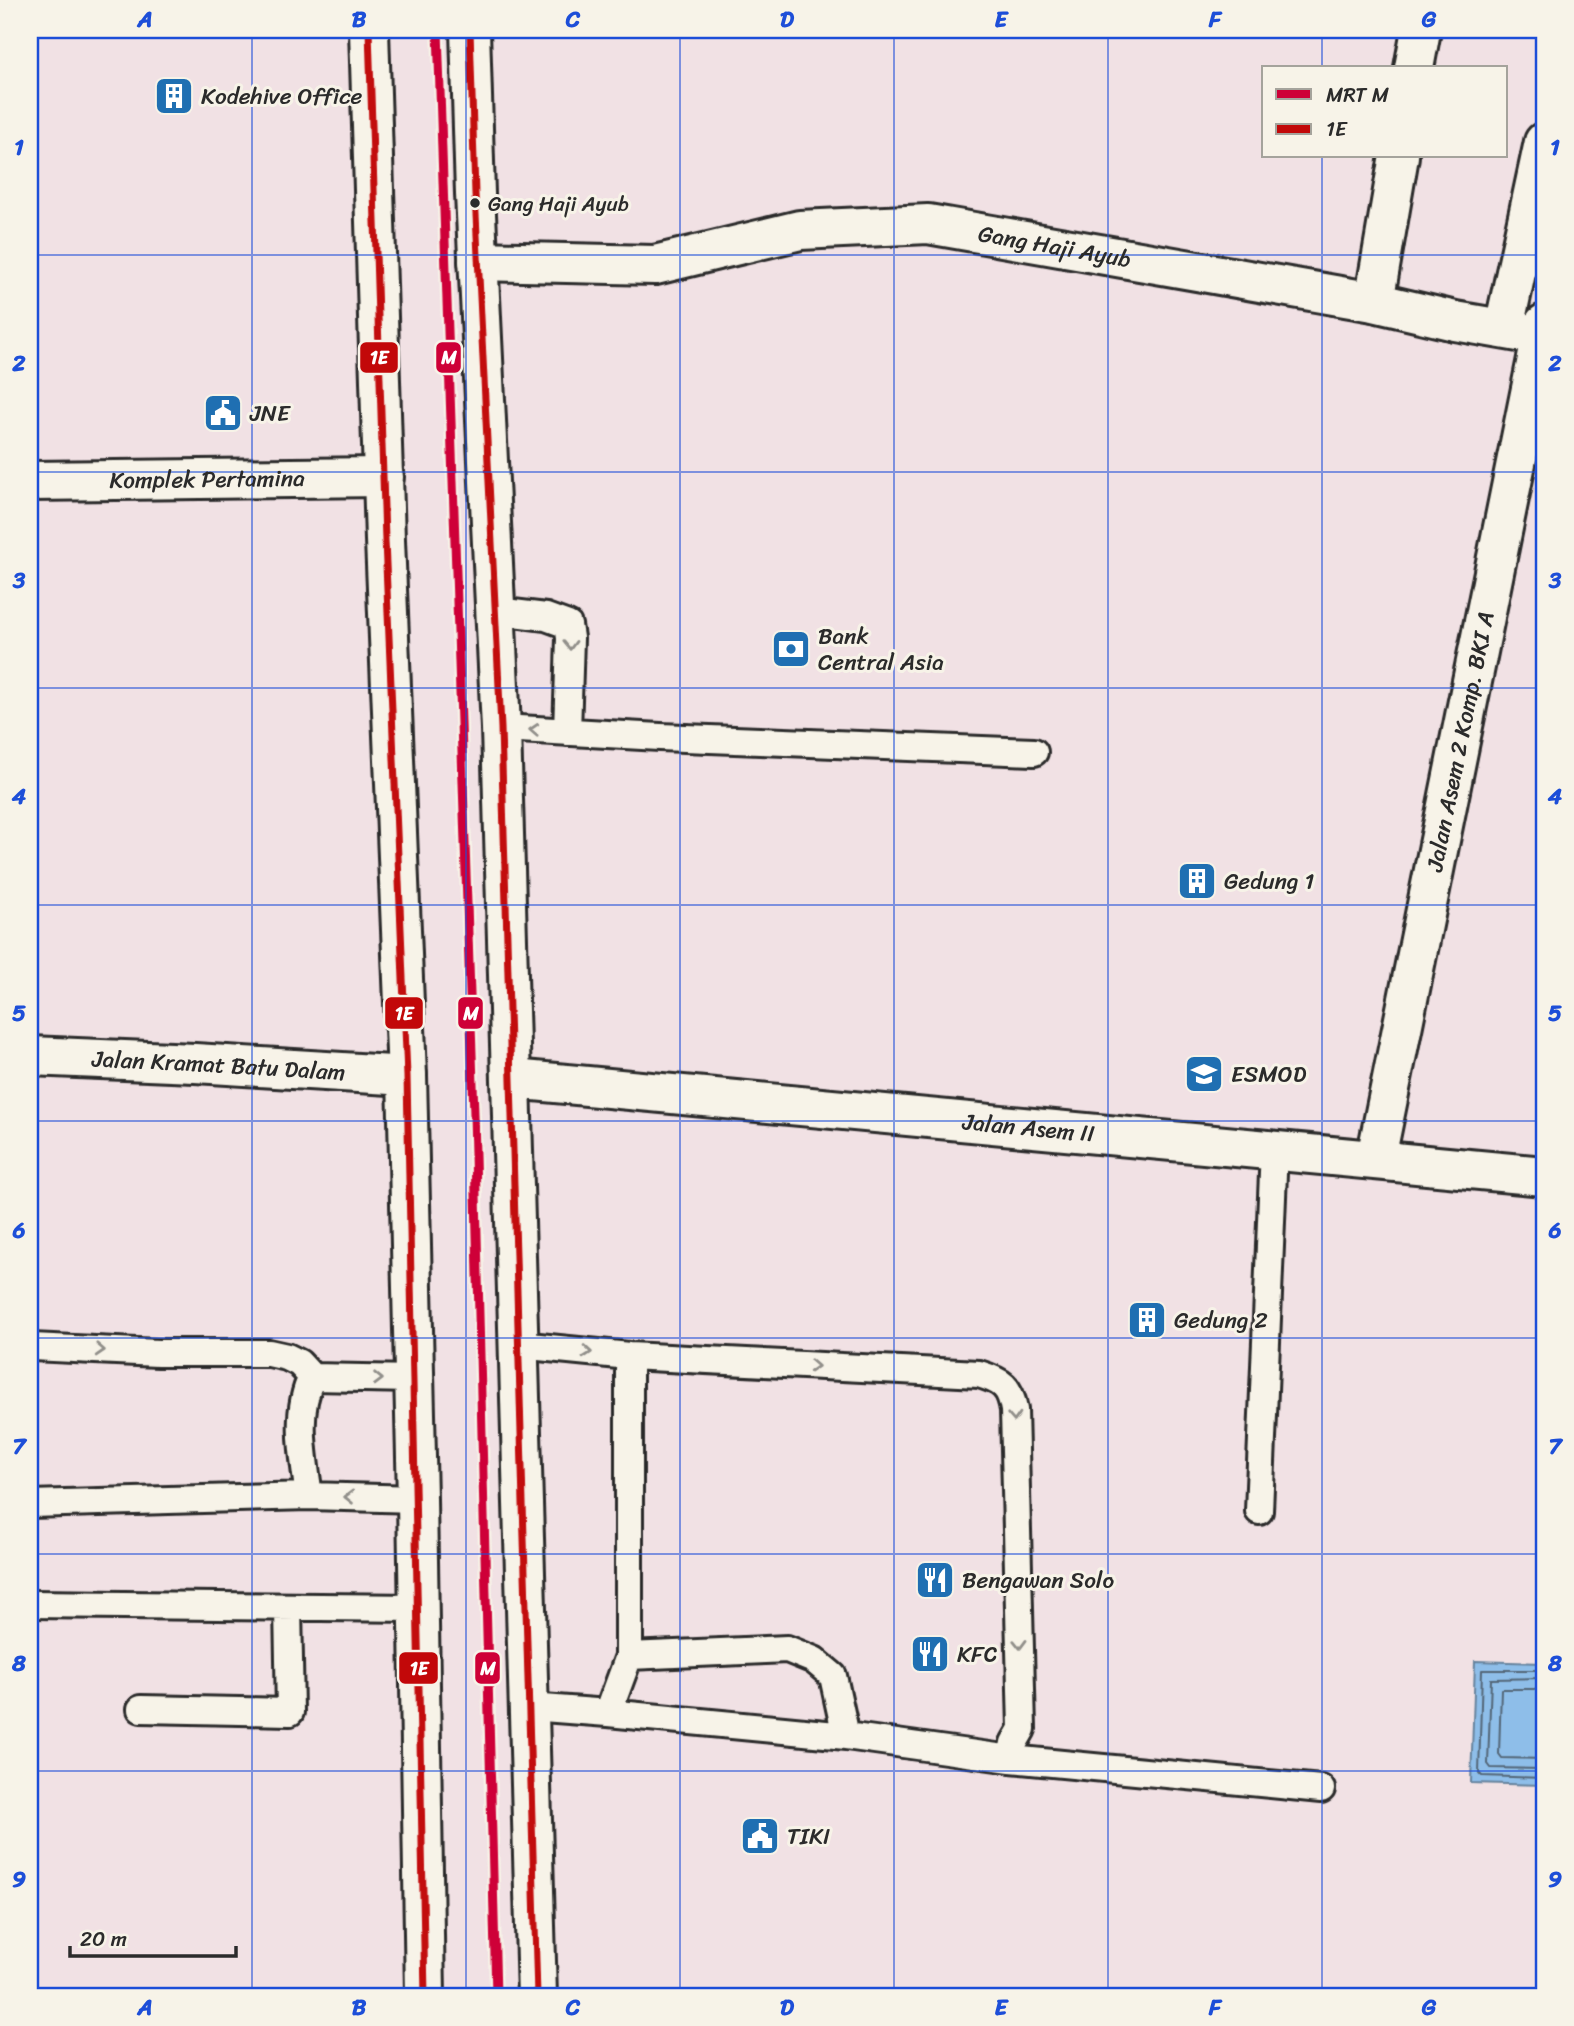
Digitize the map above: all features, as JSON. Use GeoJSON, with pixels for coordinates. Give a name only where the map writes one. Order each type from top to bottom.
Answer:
{"type":"FeatureCollection","features":[{"type":"Feature","properties":{"kind":"street"},"geometry":{"type":"LineString","coordinates":[[369,30],[407,1076],[425,1996]]}},
{"type":"Feature","properties":{"kind":"street"},"geometry":{"type":"LineString","coordinates":[[470,30],[478,261],[497,611],[513,1079],[537,1996]]}},
{"type":"Feature","properties":{"kind":"street"},"geometry":{"type":"LineString","coordinates":[[1414,66],[1421,30]]}},
{"type":"Feature","properties":{"kind":"street"},"geometry":{"type":"LineString","coordinates":[[1504,328],[1544,142]]}},
{"type":"Feature","properties":{"kind":"street"},"geometry":{"type":"LineString","coordinates":[[1374,303],[1399,158]]}},
{"type":"Feature","properties":{"kind":"street","name":"Gang Haji Ayub"},"geometry":{"type":"LineString","coordinates":[[478,261],[655,265],[800,230],[928,224],[1374,303],[1455,321],[1543,330]]}},
{"type":"Feature","properties":{"kind":"street","name":"Jalan Asem 2 Komp. BKI A"},"geometry":{"type":"LineString","coordinates":[[1376,1158],[1543,330]]}},
{"type":"Feature","properties":{"kind":"street","name":"Komplek Pertamina"},"geometry":{"type":"LineString","coordinates":[[30,481],[384,478]]}},
{"type":"Feature","properties":{"kind":"street","name":"Jalan Kramat Batu Dalam"},"geometry":{"type":"LineString","coordinates":[[30,1056],[407,1076]]}},
{"type":"Feature","properties":{"kind":"street","name":"Jalan Asem II"},"geometry":{"type":"LineString","coordinates":[[513,1079],[1376,1158],[1544,1176]]}},
{"type":"Feature","properties":{"kind":"lane"},"geometry":{"type":"LineString","coordinates":[[497,611],[546,617],[568,625],[570,638],[567,732]]}},
{"type":"Feature","properties":{"kind":"lane"},"geometry":{"type":"LineString","coordinates":[[501,728],[1034,752]]}},
{"type":"Feature","properties":{"kind":"lane"},"geometry":{"type":"LineString","coordinates":[[1259,1511],[1274,1149]]}},
{"type":"Feature","properties":{"kind":"lane"},"geometry":{"type":"LineString","coordinates":[[519,1345],[629,1356],[979,1374],[998,1380],[1012,1397],[1014,1410],[1022,1729],[1014,1743],[1010,1759]]}},
{"type":"Feature","properties":{"kind":"lane"},"geometry":{"type":"LineString","coordinates":[[32,1347],[158,1353],[269,1353],[299,1363],[312,1377],[414,1379]]}},
{"type":"Feature","properties":{"kind":"lane"},"geometry":{"type":"LineString","coordinates":[[608,1713],[629,1656],[629,1356]]}},
{"type":"Feature","properties":{"kind":"lane"},"geometry":{"type":"LineString","coordinates":[[309,1496],[303,1466],[303,1404],[312,1377]]}},
{"type":"Feature","properties":{"kind":"lane"},"geometry":{"type":"LineString","coordinates":[[30,1504],[309,1496],[417,1499]]}},
{"type":"Feature","properties":{"kind":"lane"},"geometry":{"type":"LineString","coordinates":[[30,1604],[419,1608]]}},
{"type":"Feature","properties":{"kind":"lane"},"geometry":{"type":"LineString","coordinates":[[141,1709],[290,1712],[288,1607]]}},
{"type":"Feature","properties":{"kind":"lane"},"geometry":{"type":"LineString","coordinates":[[629,1656],[787,1649],[814,1660],[833,1676],[846,1736]]}},
{"type":"Feature","properties":{"kind":"lane"},"geometry":{"type":"LineString","coordinates":[[530,1707],[846,1736],[1010,1759],[1321,1789]]}},
{"type":"Feature","properties":{"kind":"water"},"geometry":{"type":"Polygon","coordinates":[[[1475,1661],[1544,1663],[1544,1785],[1471,1783],[1475,1661]]]}},
{"type":"Feature","properties":{"kind":"metro line","name":"M"},"geometry":{"type":"LineString","coordinates":[[438,30],[474,1114],[496,1996]]}},
{"type":"Feature","properties":{"kind":"transit line","name":"1E"},"geometry":{"type":"LineString","coordinates":[[369,30],[385,540],[407,1076],[425,1996]]}},
{"type":"Feature","properties":{"kind":"transit line","name":"1E"},"geometry":{"type":"LineString","coordinates":[[470,30],[475,194],[501,728],[537,1996]]}},
{"type":"Feature","properties":{"kind":"place","name":"Kodehive Office"},"geometry":{"type":"Point","coordinates":[174,96]}},
{"type":"Feature","properties":{"kind":"place","name":"Gang Haji Ayub"},"geometry":{"type":"Point","coordinates":[475,203]}},
{"type":"Feature","properties":{"kind":"place","name":"JNE"},"geometry":{"type":"Point","coordinates":[223,413]}},
{"type":"Feature","properties":{"kind":"place","name":"Bank Central Asia"},"geometry":{"type":"Point","coordinates":[791,649]}},
{"type":"Feature","properties":{"kind":"place","name":"Gedung 1"},"geometry":{"type":"Point","coordinates":[1197,881]}},
{"type":"Feature","properties":{"kind":"place","name":"ESMOD"},"geometry":{"type":"Point","coordinates":[1204,1074]}},
{"type":"Feature","properties":{"kind":"place","name":"Gedung 2"},"geometry":{"type":"Point","coordinates":[1147,1320]}},
{"type":"Feature","properties":{"kind":"place","name":"Bengawan Solo"},"geometry":{"type":"Point","coordinates":[935,1580]}},
{"type":"Feature","properties":{"kind":"place","name":"KFC"},"geometry":{"type":"Point","coordinates":[930,1654]}},
{"type":"Feature","properties":{"kind":"place","name":"TIKI"},"geometry":{"type":"Point","coordinates":[760,1836]}}]}
